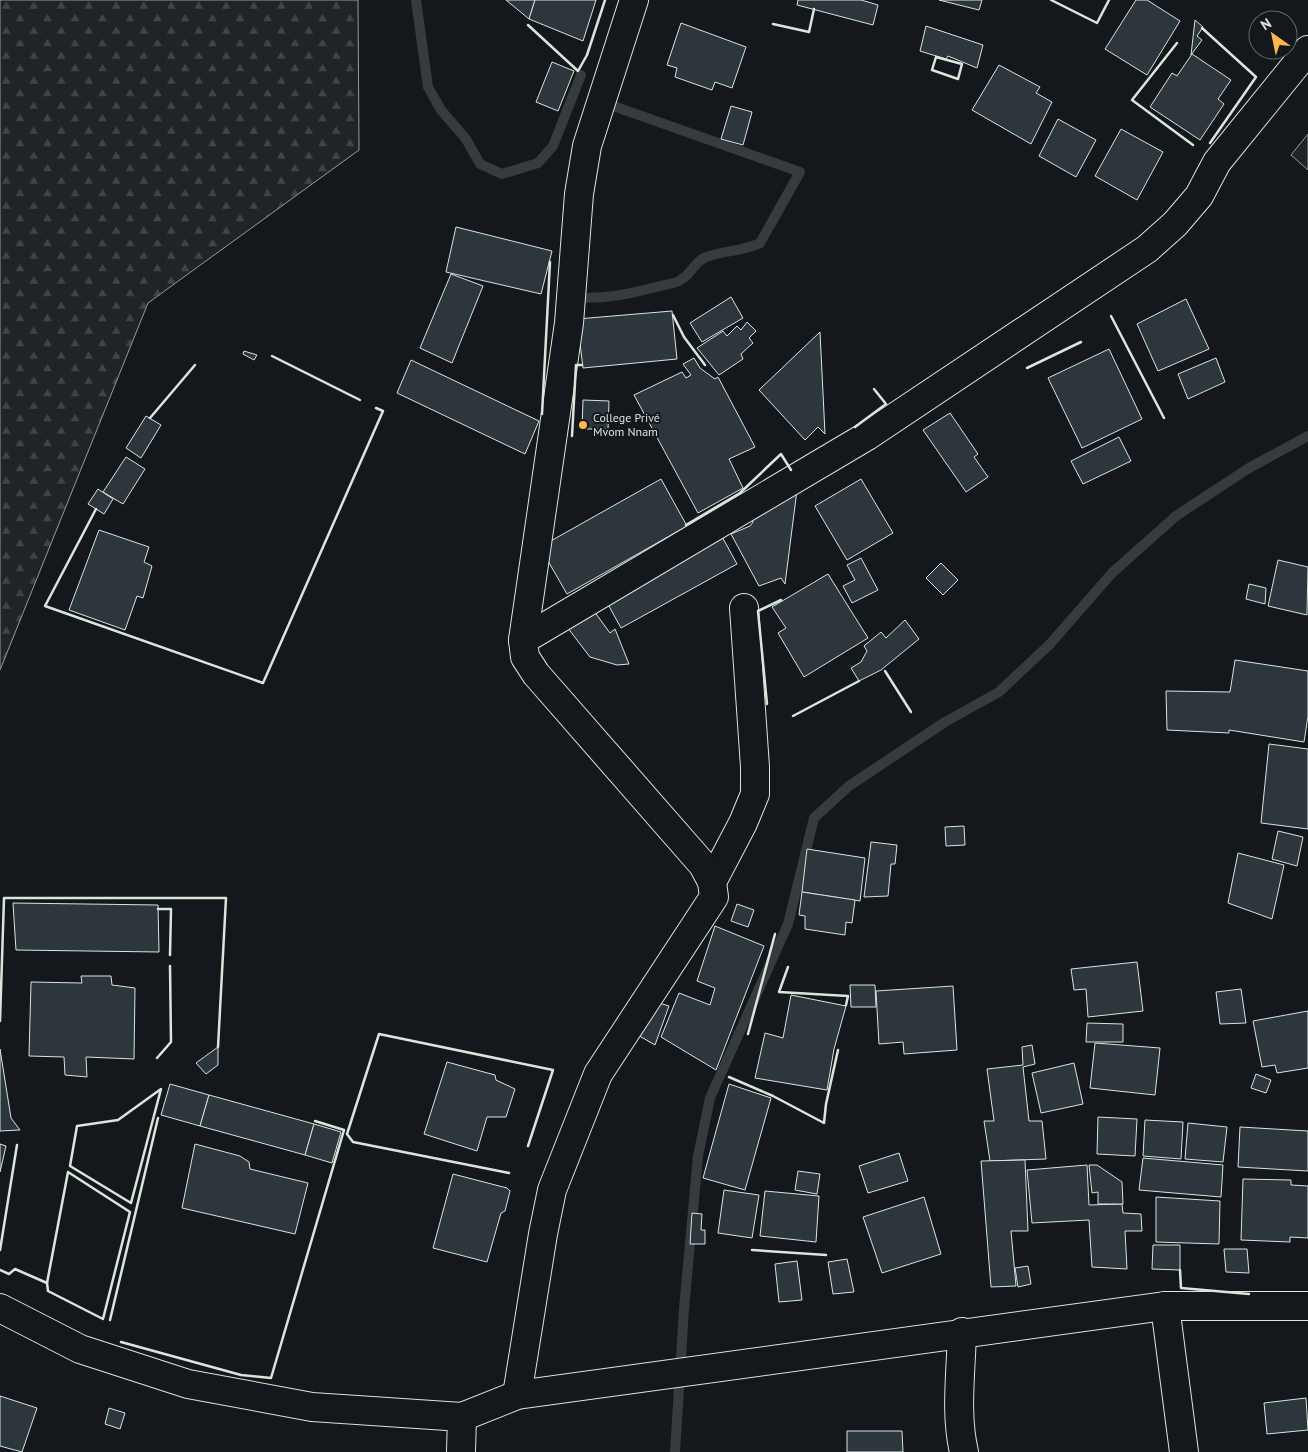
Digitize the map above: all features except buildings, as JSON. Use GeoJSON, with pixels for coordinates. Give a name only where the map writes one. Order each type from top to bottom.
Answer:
{"type":"FeatureCollection","features":[{"type":"Feature","properties":{"kind":"street"},"geometry":{"type":"LineString","coordinates":[[517,1395],[552,1190],[598,1074],[704,915],[714,897],[712,882],[703,865],[536,674],[525,657],[523,640],[569,323],[579,194],[587,146],[634,0]]}},
{"type":"Feature","properties":{"kind":"street"},"geometry":{"type":"LineString","coordinates":[[523,640],[867,436],[1147,249],[1175,224],[1199,196],[1217,162],[1308,50]]}},
{"type":"Feature","properties":{"kind":"street"},"geometry":{"type":"LineString","coordinates":[[712,882],[743,823],[755,794],[755,767],[744,608]]}},
{"type":"Feature","properties":{"kind":"street"},"geometry":{"type":"LineString","coordinates":[[1164,1306],[1184,1452]]}},
{"type":"Feature","properties":{"kind":"street"},"geometry":{"type":"LineString","coordinates":[[0,1308],[80,1349],[188,1384],[312,1407],[462,1417],[517,1395],[962,1332],[1164,1306],[1308,1306]]}},
{"type":"Feature","properties":{"kind":"street"},"geometry":{"type":"LineString","coordinates":[[962,1332],[959,1408],[964,1452]]}},
{"type":"Feature","properties":{"kind":"street"},"geometry":{"type":"LineString","coordinates":[[461,1452],[462,1417]]}},
{"type":"Feature","properties":{"kind":"green space"},"geometry":{"type":"Polygon","coordinates":[[[0,0],[358,0],[359,150],[148,303],[0,670],[0,0]]]}},
{"type":"Feature","properties":{"kind":"green space"},"geometry":{"type":"Polygon","coordinates":[[[1308,134],[1308,170],[1291,155],[1308,134]]]}},
{"type":"Feature","properties":{"kind":"waterway"},"geometry":{"type":"LineString","coordinates":[[416,0],[428,87],[441,110],[466,139],[480,164],[502,174],[538,163],[553,146],[581,75]]}},
{"type":"Feature","properties":{"kind":"waterway"},"geometry":{"type":"LineString","coordinates":[[572,297],[595,298],[616,296],[674,283],[685,277],[704,258],[760,243],[800,172],[602,102]]}},
{"type":"Feature","properties":{"kind":"waterway"},"geometry":{"type":"LineString","coordinates":[[675,1452],[684,1309],[698,1156],[710,1098],[788,924],[814,818],[849,786],[945,722],[999,692],[1050,644],[1112,573],[1176,516],[1249,468],[1308,436]]}},
{"type":"Feature","properties":{"kind":"wall"},"geometry":{"type":"LineString","coordinates":[[528,25],[578,71],[587,55],[605,0]]}},
{"type":"Feature","properties":{"kind":"wall"},"geometry":{"type":"LineString","coordinates":[[1051,0],[1097,23],[1109,0]]}},
{"type":"Feature","properties":{"kind":"wall"},"geometry":{"type":"LineString","coordinates":[[773,24],[809,32],[814,9]]}},
{"type":"Feature","properties":{"kind":"wall"},"geometry":{"type":"LineString","coordinates":[[1202,28],[1256,77],[1210,143]]}},
{"type":"Feature","properties":{"kind":"wall"},"geometry":{"type":"LineString","coordinates":[[1177,43],[1132,100],[1193,145]]}},
{"type":"Feature","properties":{"kind":"wall"},"geometry":{"type":"LineString","coordinates":[[936,57],[962,64],[958,79],[932,70],[936,57]]}},
{"type":"Feature","properties":{"kind":"wall"},"geometry":{"type":"LineString","coordinates":[[542,414],[550,262]]}},
{"type":"Feature","properties":{"kind":"wall"},"geometry":{"type":"LineString","coordinates":[[673,315],[684,337],[705,365]]}},
{"type":"Feature","properties":{"kind":"wall"},"geometry":{"type":"LineString","coordinates":[[1111,316],[1164,418]]}},
{"type":"Feature","properties":{"kind":"wall"},"geometry":{"type":"LineString","coordinates":[[1027,368],[1081,342]]}},
{"type":"Feature","properties":{"kind":"wall"},"geometry":{"type":"LineString","coordinates":[[272,356],[360,400]]}},
{"type":"Feature","properties":{"kind":"wall"},"geometry":{"type":"LineString","coordinates":[[150,418],[195,365]]}},
{"type":"Feature","properties":{"kind":"wall"},"geometry":{"type":"LineString","coordinates":[[572,436],[576,365],[582,365]]}},
{"type":"Feature","properties":{"kind":"wall"},"geometry":{"type":"LineString","coordinates":[[855,427],[886,404],[874,389]]}},
{"type":"Feature","properties":{"kind":"wall"},"geometry":{"type":"LineString","coordinates":[[96,509],[45,606],[263,683],[383,411],[376,408]]}},
{"type":"Feature","properties":{"kind":"wall"},"geometry":{"type":"LineString","coordinates":[[686,525],[740,493],[781,454],[791,470]]}},
{"type":"Feature","properties":{"kind":"wall"},"geometry":{"type":"LineString","coordinates":[[767,704],[758,611],[781,600]]}},
{"type":"Feature","properties":{"kind":"wall"},"geometry":{"type":"LineString","coordinates":[[885,671],[911,712]]}},
{"type":"Feature","properties":{"kind":"wall"},"geometry":{"type":"LineString","coordinates":[[793,716],[859,681]]}},
{"type":"Feature","properties":{"kind":"wall"},"geometry":{"type":"LineString","coordinates":[[0,1021],[4,898],[226,898],[218,1047]]}},
{"type":"Feature","properties":{"kind":"wall"},"geometry":{"type":"LineString","coordinates":[[158,909],[171,909],[170,955]]}},
{"type":"Feature","properties":{"kind":"wall"},"geometry":{"type":"LineString","coordinates":[[748,1034],[775,934]]}},
{"type":"Feature","properties":{"kind":"wall"},"geometry":{"type":"LineString","coordinates":[[157,1058],[171,1042],[170,966]]}},
{"type":"Feature","properties":{"kind":"wall"},"geometry":{"type":"LineString","coordinates":[[788,967],[779,992],[848,996],[846,1005]]}},
{"type":"Feature","properties":{"kind":"wall"},"geometry":{"type":"LineString","coordinates":[[509,1173],[353,1142],[347,1134],[379,1034],[553,1070],[528,1146]]}},
{"type":"Feature","properties":{"kind":"wall"},"geometry":{"type":"LineString","coordinates":[[729,1077],[773,1096],[824,1123],[826,1104],[838,1050]]}},
{"type":"Feature","properties":{"kind":"wall"},"geometry":{"type":"LineString","coordinates":[[161,1089],[131,1203],[70,1166],[77,1126],[118,1120],[161,1089]]}},
{"type":"Feature","properties":{"kind":"wall"},"geometry":{"type":"LineString","coordinates":[[110,1320],[158,1118]]}},
{"type":"Feature","properties":{"kind":"wall"},"geometry":{"type":"LineString","coordinates":[[121,1342],[241,1375],[271,1378],[344,1130],[315,1121]]}},
{"type":"Feature","properties":{"kind":"wall"},"geometry":{"type":"LineString","coordinates":[[0,1250],[17,1145]]}},
{"type":"Feature","properties":{"kind":"wall"},"geometry":{"type":"LineString","coordinates":[[68,1172],[130,1212],[103,1319],[48,1291],[47,1283],[68,1172]]}},
{"type":"Feature","properties":{"kind":"wall"},"geometry":{"type":"LineString","coordinates":[[752,1250],[826,1255]]}},
{"type":"Feature","properties":{"kind":"wall"},"geometry":{"type":"LineString","coordinates":[[0,1270],[9,1274],[15,1269],[47,1283]]}},
{"type":"Feature","properties":{"kind":"wall"},"geometry":{"type":"LineString","coordinates":[[1180,1270],[1181,1288],[1249,1294]]}},
{"type":"Feature","properties":{"kind":"place","name":"College Privé Mvom Nnam"},"geometry":{"type":"Point","coordinates":[583,425]}}]}
